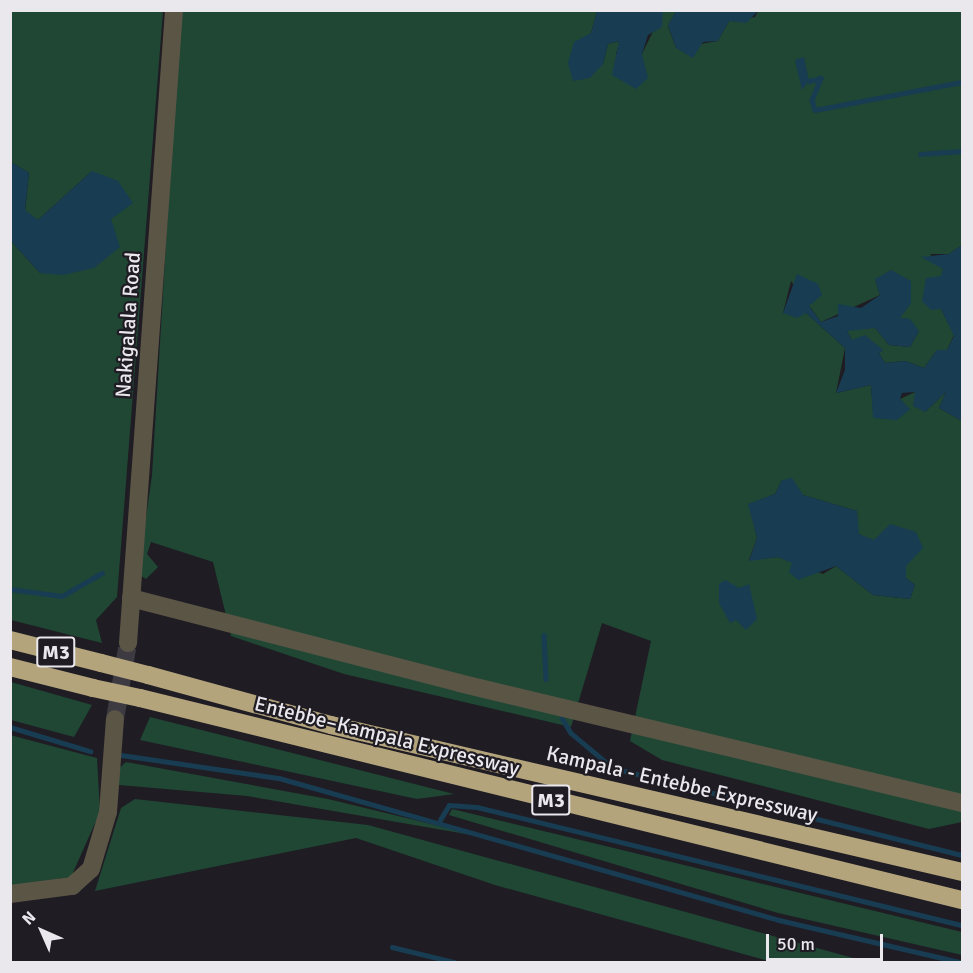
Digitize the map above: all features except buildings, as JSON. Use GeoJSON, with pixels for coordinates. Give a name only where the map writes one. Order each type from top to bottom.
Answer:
{"type":"FeatureCollection","features":[{"type":"Feature","properties":{"kind":"highway","name":"Kampala - Entebbe Expressway"},"geometry":{"type":"LineString","coordinates":[[10,640],[331,725],[963,872]]}},
{"type":"Feature","properties":{"kind":"highway","name":"Entebbe–Kampala Expressway"},"geometry":{"type":"LineString","coordinates":[[10,667],[963,900]]}},
{"type":"Feature","properties":{"kind":"street","name":"Nakigalala Road"},"geometry":{"type":"LineString","coordinates":[[128,643],[174,10]]}},
{"type":"Feature","properties":{"kind":"street"},"geometry":{"type":"LineString","coordinates":[[131,598],[459,683],[963,803]]}},
{"type":"Feature","properties":{"kind":"street"},"geometry":{"type":"LineString","coordinates":[[10,894],[72,886],[91,869],[108,812],[116,719]]}},
{"type":"Feature","properties":{"kind":"green space"},"geometry":{"type":"Polygon","coordinates":[[[11,11],[163,11],[117,597],[96,620],[102,643],[11,620],[11,241],[40,273],[92,171],[38,220],[25,211],[29,173],[11,162],[11,11]]]}},
{"type":"Feature","properties":{"kind":"green space"},"geometry":{"type":"Polygon","coordinates":[[[180,11],[597,11],[591,33],[603,64],[608,44],[620,41],[616,54],[642,54],[663,11],[676,11],[668,26],[676,48],[718,41],[729,21],[755,17],[758,11],[962,11],[962,245],[949,254],[930,254],[943,269],[941,309],[954,335],[947,350],[937,350],[924,368],[905,361],[885,363],[879,353],[883,350],[852,340],[847,331],[851,328],[875,328],[889,345],[910,347],[919,331],[900,319],[875,279],[880,295],[821,322],[791,281],[783,313],[806,313],[845,348],[836,393],[871,385],[873,411],[910,410],[900,399],[915,392],[925,412],[946,392],[939,408],[962,421],[962,822],[929,829],[662,760],[630,741],[651,641],[602,623],[571,727],[344,674],[231,636],[213,562],[151,542],[147,554],[158,567],[146,579],[138,574],[152,475],[180,11]],[[782,480],[775,494],[749,504],[757,538],[749,560],[778,557],[823,574],[836,566],[873,595],[910,599],[915,585],[906,578],[906,566],[858,533],[857,511],[803,495],[782,480]]]}},
{"type":"Feature","properties":{"kind":"green space"},"geometry":{"type":"Polygon","coordinates":[[[11,682],[92,705],[74,737],[11,720],[11,682]]]}},
{"type":"Feature","properties":{"kind":"green space"},"geometry":{"type":"Polygon","coordinates":[[[150,717],[454,794],[417,799],[140,740],[150,717]]]}},
{"type":"Feature","properties":{"kind":"green space"},"geometry":{"type":"Polygon","coordinates":[[[10,735],[97,758],[100,812],[71,877],[11,886],[10,735]]]}},
{"type":"Feature","properties":{"kind":"green space"},"geometry":{"type":"Polygon","coordinates":[[[126,762],[328,799],[489,838],[247,796],[119,785],[117,770],[126,762]]]}},
{"type":"Feature","properties":{"kind":"green space"},"geometry":{"type":"Polygon","coordinates":[[[135,799],[368,825],[868,962],[772,962],[495,885],[356,838],[95,891],[121,808],[135,799]]]}},
{"type":"Feature","properties":{"kind":"green space"},"geometry":{"type":"Polygon","coordinates":[[[452,809],[962,932],[962,955],[778,913],[449,815],[452,809]]]}},
{"type":"Feature","properties":{"kind":"water"},"geometry":{"type":"Polygon","coordinates":[[[597,11],[663,11],[662,27],[648,35],[642,54],[648,78],[636,89],[612,75],[619,41],[608,44],[603,64],[590,78],[573,81],[568,63],[574,42],[591,33],[597,11]]]}},
{"type":"Feature","properties":{"kind":"water"},"geometry":{"type":"Polygon","coordinates":[[[676,11],[758,11],[746,23],[729,21],[718,41],[703,42],[693,58],[676,48],[668,25],[676,11]]]}},
{"type":"Feature","properties":{"kind":"water"},"geometry":{"type":"Polygon","coordinates":[[[804,57],[809,81],[802,90],[795,60],[804,57]]]}},
{"type":"Feature","properties":{"kind":"water"},"geometry":{"type":"Polygon","coordinates":[[[11,162],[29,173],[25,210],[38,220],[92,171],[118,181],[133,203],[111,219],[120,247],[94,268],[63,275],[40,273],[11,241],[11,162]]]}},
{"type":"Feature","properties":{"kind":"water"},"geometry":{"type":"Polygon","coordinates":[[[962,245],[962,421],[939,408],[946,392],[925,412],[913,406],[915,392],[902,393],[900,399],[910,409],[897,420],[873,418],[871,385],[836,393],[845,370],[845,348],[806,313],[797,318],[783,313],[797,274],[818,284],[822,295],[809,306],[821,322],[838,316],[838,304],[861,308],[880,295],[875,279],[891,270],[911,281],[911,303],[900,318],[910,319],[919,331],[910,347],[889,345],[875,328],[847,331],[852,340],[865,335],[883,350],[879,353],[885,363],[905,361],[924,368],[937,350],[947,350],[954,336],[941,309],[931,310],[922,301],[926,278],[941,276],[943,269],[921,257],[949,254],[962,245]]]}},
{"type":"Feature","properties":{"kind":"water"},"geometry":{"type":"Polygon","coordinates":[[[792,478],[803,495],[857,511],[859,534],[874,540],[890,524],[916,532],[923,548],[906,566],[906,578],[915,585],[910,599],[873,595],[836,566],[798,580],[789,572],[792,563],[778,557],[749,561],[757,538],[748,504],[775,494],[782,480],[792,478]]]}},
{"type":"Feature","properties":{"kind":"water"},"geometry":{"type":"Polygon","coordinates":[[[725,580],[739,588],[749,584],[757,619],[746,630],[736,620],[730,623],[719,603],[719,584],[725,580]]]}},
{"type":"Feature","properties":{"kind":"waterway"},"geometry":{"type":"LineString","coordinates":[[809,81],[821,78],[812,100],[815,110],[962,82]]}},
{"type":"Feature","properties":{"kind":"waterway"},"geometry":{"type":"LineString","coordinates":[[920,154],[962,151]]}},
{"type":"Feature","properties":{"kind":"waterway"},"geometry":{"type":"LineString","coordinates":[[10,589],[62,596],[102,573]]}},
{"type":"Feature","properties":{"kind":"waterway"},"geometry":{"type":"LineString","coordinates":[[544,635],[546,679]]}},
{"type":"Feature","properties":{"kind":"waterway"},"geometry":{"type":"LineString","coordinates":[[562,718],[571,733],[613,768],[962,855]]}},
{"type":"Feature","properties":{"kind":"waterway"},"geometry":{"type":"LineString","coordinates":[[10,727],[90,751]]}},
{"type":"Feature","properties":{"kind":"waterway"},"geometry":{"type":"LineString","coordinates":[[121,755],[279,778],[779,920],[959,962]]}},
{"type":"Feature","properties":{"kind":"waterway"},"geometry":{"type":"LineString","coordinates":[[440,820],[449,805],[477,807],[962,925]]}},
{"type":"Feature","properties":{"kind":"waterway"},"geometry":{"type":"LineString","coordinates":[[392,947],[454,962]]}},
{"type":"Feature","properties":{"kind":"tunnel"},"geometry":{"type":"LineString","coordinates":[[115,719],[128,643]]}}]}
